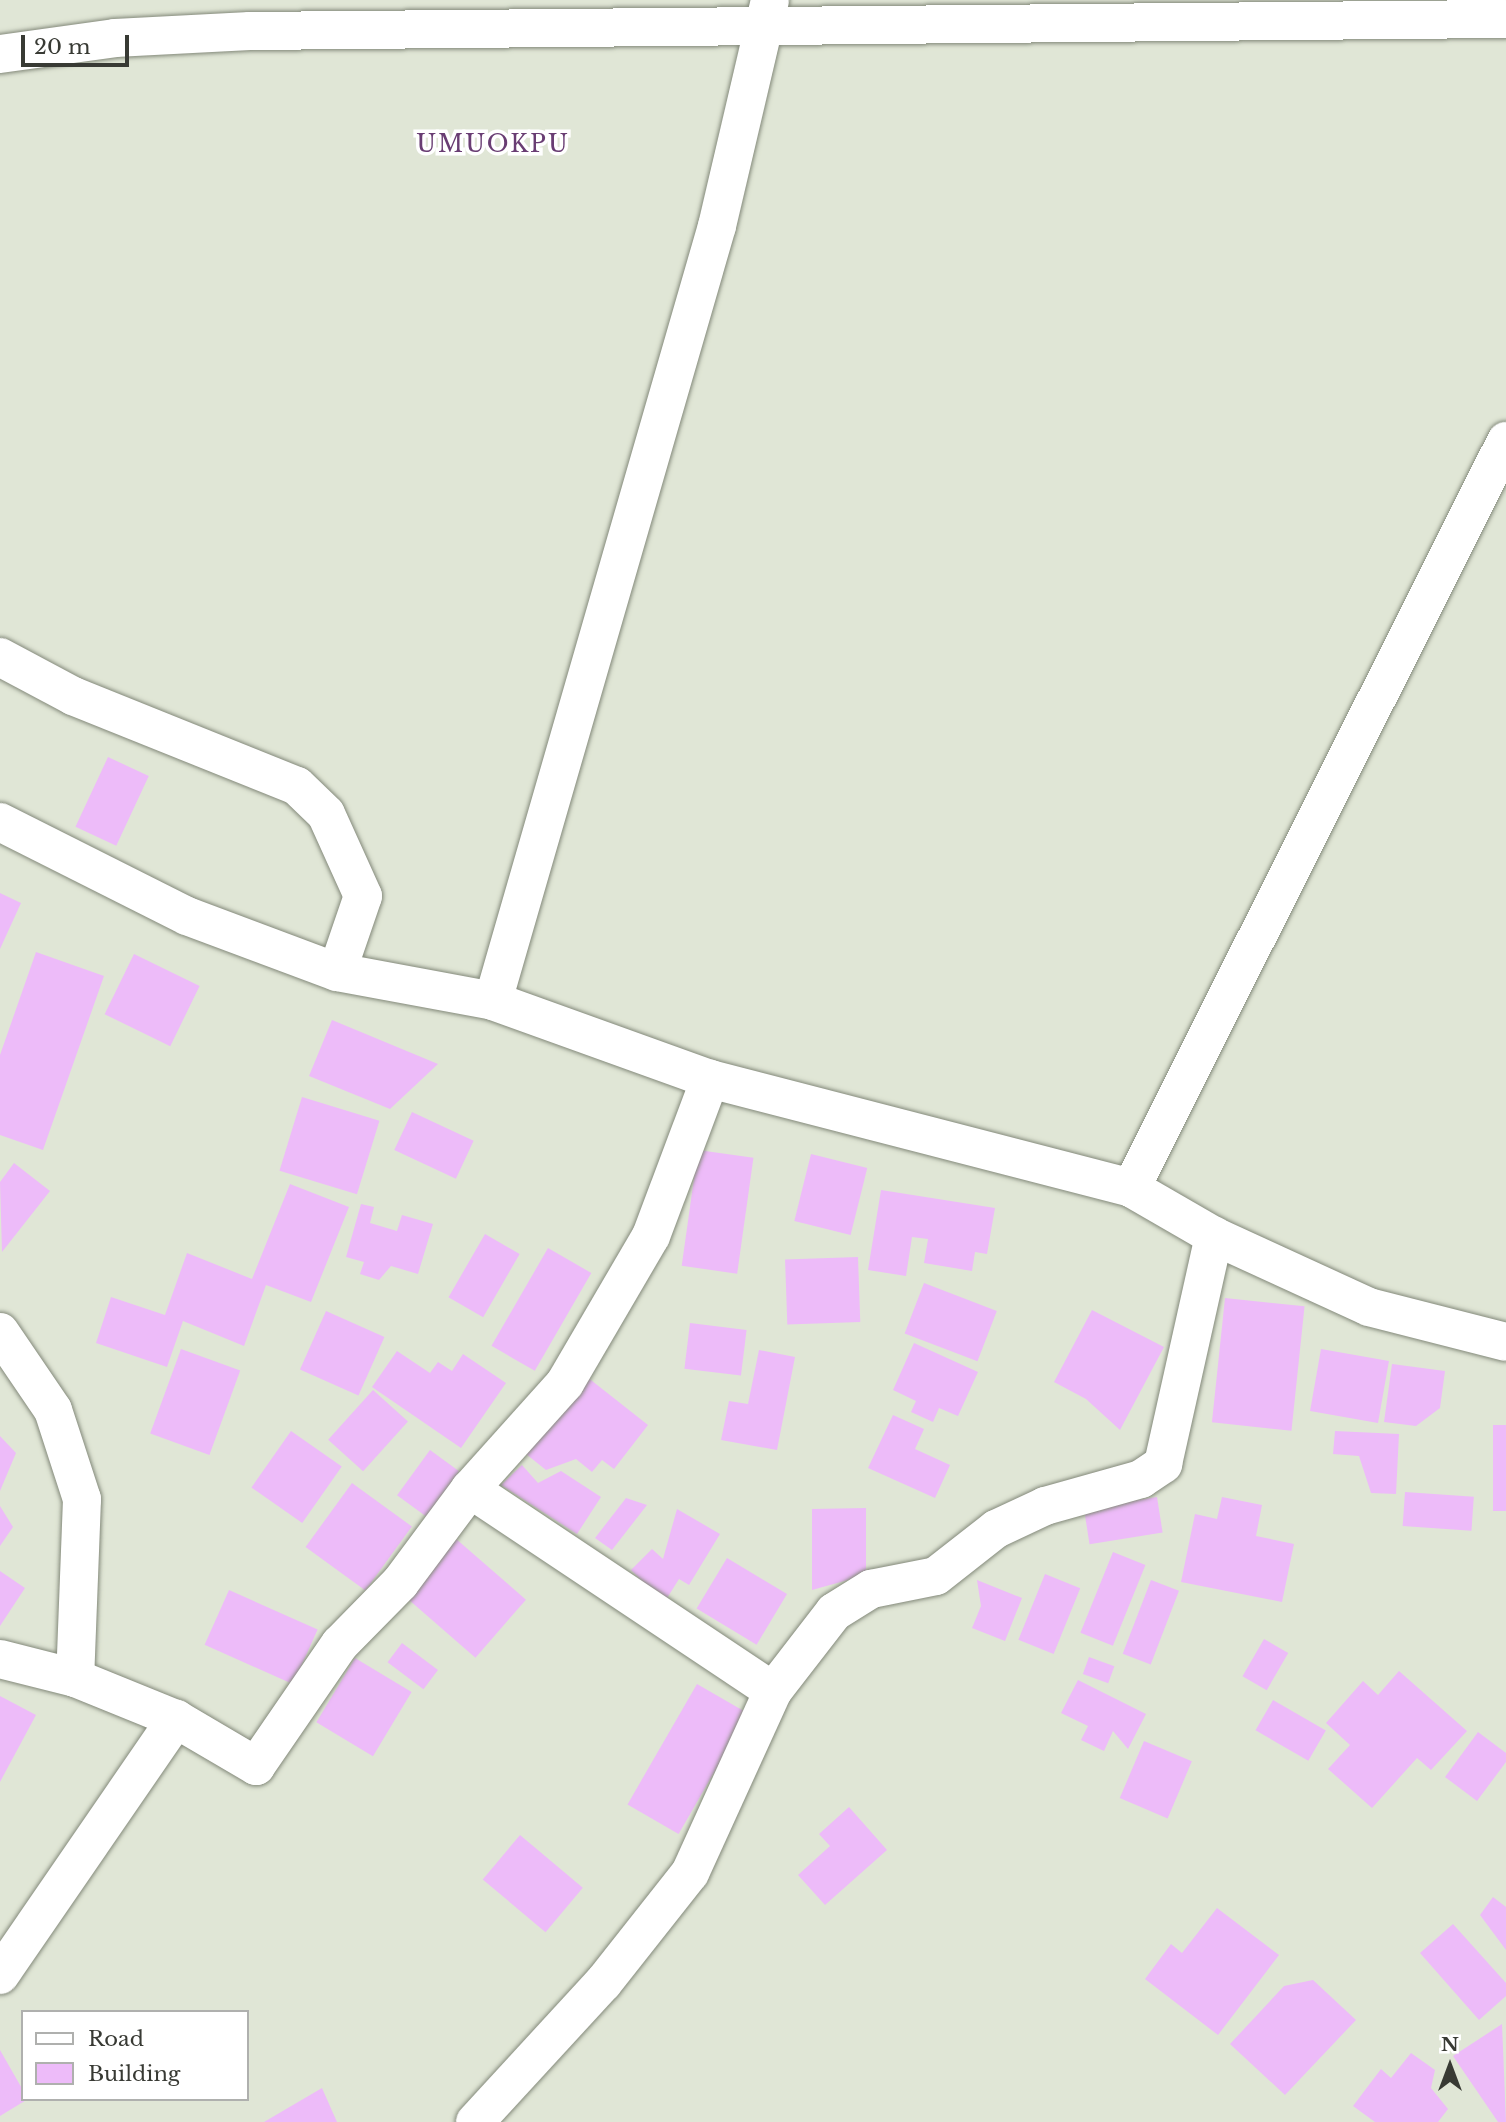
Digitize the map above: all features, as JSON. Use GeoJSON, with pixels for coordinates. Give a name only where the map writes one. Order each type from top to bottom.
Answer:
{"type":"FeatureCollection","features":[{"type":"Feature","properties":{"kind":"street"},"geometry":{"type":"LineString","coordinates":[[0,54],[115,38],[767,14],[1366,11],[1506,19]]}},
{"type":"Feature","properties":{"kind":"street"},"geometry":{"type":"LineString","coordinates":[[492,1001],[717,226],[767,14]]}},
{"type":"Feature","properties":{"kind":"street"},"geometry":{"type":"LineString","coordinates":[[1131,1188],[1506,441]]}},
{"type":"Feature","properties":{"kind":"street"},"geometry":{"type":"LineString","coordinates":[[0,657],[74,696],[297,786],[317,805],[363,896],[337,972]]}},
{"type":"Feature","properties":{"kind":"street"},"geometry":{"type":"LineString","coordinates":[[0,822],[187,916],[337,972],[492,1001],[710,1079],[1131,1188],[1214,1236],[1369,1307],[1506,1342]]}},
{"type":"Feature","properties":{"kind":"street"},"geometry":{"type":"LineString","coordinates":[[0,1659],[75,1678],[176,1719],[257,1766],[340,1644],[400,1583],[470,1489],[565,1383],[651,1236],[710,1079]]}},
{"type":"Feature","properties":{"kind":"street"},"geometry":{"type":"LineString","coordinates":[[475,2122],[603,1983],[690,1873],[773,1691],[834,1612],[871,1589],[936,1576],[996,1529],[1045,1506],[1141,1479],[1163,1464],[1214,1236]]}},
{"type":"Feature","properties":{"kind":"street"},"geometry":{"type":"LineString","coordinates":[[0,1332],[53,1410],[82,1499],[75,1678]]}},
{"type":"Feature","properties":{"kind":"street"},"geometry":{"type":"LineString","coordinates":[[470,1489],[773,1691]]}},
{"type":"Feature","properties":{"kind":"street"},"geometry":{"type":"LineString","coordinates":[[0,1975],[176,1719]]}},
{"type":"Feature","properties":{"kind":"building"},"geometry":{"type":"Polygon","coordinates":[[[108,757],[149,776],[116,846],[75,827],[108,757]]]}},
{"type":"Feature","properties":{"kind":"building"},"geometry":{"type":"Polygon","coordinates":[[[0,893],[21,903],[0,949],[0,893]]]}},
{"type":"Feature","properties":{"kind":"building"},"geometry":{"type":"Polygon","coordinates":[[[36,952],[104,976],[43,1150],[0,1135],[0,1055],[36,952]]]}},
{"type":"Feature","properties":{"kind":"building"},"geometry":{"type":"Polygon","coordinates":[[[134,954],[200,986],[170,1046],[105,1014],[134,954]]]}},
{"type":"Feature","properties":{"kind":"building"},"geometry":{"type":"Polygon","coordinates":[[[332,1020],[438,1064],[390,1109],[309,1076],[332,1020]]]}},
{"type":"Feature","properties":{"kind":"building"},"geometry":{"type":"Polygon","coordinates":[[[302,1097],[379,1121],[357,1194],[279,1171],[302,1097]]]}},
{"type":"Feature","properties":{"kind":"building"},"geometry":{"type":"Polygon","coordinates":[[[412,1112],[474,1141],[456,1179],[394,1150],[412,1112]]]}},
{"type":"Feature","properties":{"kind":"building"},"geometry":{"type":"Polygon","coordinates":[[[698,1150],[753,1158],[737,1274],[682,1266],[698,1150]]]}},
{"type":"Feature","properties":{"kind":"building"},"geometry":{"type":"Polygon","coordinates":[[[811,1154],[867,1168],[851,1235],[794,1221],[811,1154]]]}},
{"type":"Feature","properties":{"kind":"building"},"geometry":{"type":"Polygon","coordinates":[[[14,1163],[50,1191],[2,1252],[0,1182],[14,1163]]]}},
{"type":"Feature","properties":{"kind":"building"},"geometry":{"type":"Polygon","coordinates":[[[290,1184],[349,1207],[311,1302],[266,1285],[244,1346],[183,1321],[167,1367],[96,1343],[111,1297],[165,1315],[187,1253],[252,1279],[290,1184]]]}},
{"type":"Feature","properties":{"kind":"building"},"geometry":{"type":"Polygon","coordinates":[[[881,1190],[995,1208],[987,1254],[975,1252],[972,1271],[924,1263],[928,1239],[912,1237],[906,1276],[868,1270],[881,1190]]]}},
{"type":"Feature","properties":{"kind":"building"},"geometry":{"type":"Polygon","coordinates":[[[361,1204],[374,1207],[370,1223],[397,1231],[402,1215],[433,1224],[418,1274],[391,1266],[379,1280],[360,1274],[364,1262],[346,1257],[361,1204]]]}},
{"type":"Feature","properties":{"kind":"building"},"geometry":{"type":"Polygon","coordinates":[[[485,1234],[520,1254],[483,1317],[448,1297],[485,1234]]]}},
{"type":"Feature","properties":{"kind":"building"},"geometry":{"type":"Polygon","coordinates":[[[548,1248],[591,1273],[535,1371],[492,1346],[548,1248]]]}},
{"type":"Feature","properties":{"kind":"building"},"geometry":{"type":"Polygon","coordinates":[[[858,1257],[860,1322],[787,1325],[785,1260],[858,1257]]]}},
{"type":"Feature","properties":{"kind":"building"},"geometry":{"type":"Polygon","coordinates":[[[924,1283],[997,1311],[977,1361],[905,1333],[924,1283]]]}},
{"type":"Feature","properties":{"kind":"building"},"geometry":{"type":"Polygon","coordinates":[[[1225,1298],[1305,1306],[1291,1431],[1212,1422],[1225,1298]]]}},
{"type":"Feature","properties":{"kind":"building"},"geometry":{"type":"Polygon","coordinates":[[[1092,1310],[1164,1347],[1120,1430],[1086,1399],[1054,1382],[1092,1310]]]}},
{"type":"Feature","properties":{"kind":"building"},"geometry":{"type":"Polygon","coordinates":[[[326,1311],[384,1337],[358,1395],[300,1369],[326,1311]]]}},
{"type":"Feature","properties":{"kind":"building"},"geometry":{"type":"Polygon","coordinates":[[[690,1323],[747,1330],[741,1376],[684,1369],[690,1323]]]}},
{"type":"Feature","properties":{"kind":"building"},"geometry":{"type":"Polygon","coordinates":[[[914,1343],[978,1372],[958,1416],[939,1408],[933,1422],[911,1412],[916,1401],[893,1390],[914,1343]]]}},
{"type":"Feature","properties":{"kind":"building"},"geometry":{"type":"Polygon","coordinates":[[[181,1349],[240,1371],[209,1455],[150,1434],[181,1349]]]}},
{"type":"Feature","properties":{"kind":"building"},"geometry":{"type":"Polygon","coordinates":[[[1321,1349],[1389,1361],[1378,1423],[1310,1411],[1321,1349]]]}},
{"type":"Feature","properties":{"kind":"building"},"geometry":{"type":"Polygon","coordinates":[[[759,1350],[795,1357],[777,1450],[721,1440],[729,1401],[748,1404],[759,1350]]]}},
{"type":"Feature","properties":{"kind":"building"},"geometry":{"type":"Polygon","coordinates":[[[397,1351],[430,1373],[438,1362],[452,1371],[463,1354],[506,1383],[461,1448],[372,1387],[397,1351]]]}},
{"type":"Feature","properties":{"kind":"building"},"geometry":{"type":"Polygon","coordinates":[[[1392,1364],[1445,1371],[1440,1408],[1416,1426],[1384,1422],[1392,1364]]]}},
{"type":"Feature","properties":{"kind":"building"},"geometry":{"type":"Polygon","coordinates":[[[582,1373],[648,1425],[614,1469],[602,1460],[592,1472],[576,1459],[546,1470],[521,1450],[582,1373]]]}},
{"type":"Feature","properties":{"kind":"building"},"geometry":{"type":"Polygon","coordinates":[[[373,1390],[408,1421],[363,1471],[328,1440],[373,1390]]]}},
{"type":"Feature","properties":{"kind":"building"},"geometry":{"type":"Polygon","coordinates":[[[893,1415],[924,1429],[915,1449],[950,1465],[935,1498],[868,1468],[893,1415]]]}},
{"type":"Feature","properties":{"kind":"building"},"geometry":{"type":"Polygon","coordinates":[[[1493,1425],[1506,1425],[1506,1511],[1493,1511],[1493,1425]]]}},
{"type":"Feature","properties":{"kind":"building"},"geometry":{"type":"Polygon","coordinates":[[[291,1431],[342,1467],[302,1523],[251,1488],[291,1431]]]}},
{"type":"Feature","properties":{"kind":"building"},"geometry":{"type":"Polygon","coordinates":[[[1335,1431],[1399,1434],[1396,1494],[1371,1493],[1359,1456],[1333,1454],[1335,1431]]]}},
{"type":"Feature","properties":{"kind":"building"},"geometry":{"type":"Polygon","coordinates":[[[0,1436],[16,1453],[0,1491],[0,1436]]]}},
{"type":"Feature","properties":{"kind":"building"},"geometry":{"type":"Polygon","coordinates":[[[430,1450],[459,1471],[426,1516],[397,1495],[430,1450]]]}},
{"type":"Feature","properties":{"kind":"building"},"geometry":{"type":"Polygon","coordinates":[[[522,1465],[538,1483],[561,1471],[601,1497],[577,1534],[501,1485],[522,1465]]]}},
{"type":"Feature","properties":{"kind":"building"},"geometry":{"type":"Polygon","coordinates":[[[352,1483],[412,1526],[365,1590],[306,1547],[352,1483]]]}},
{"type":"Feature","properties":{"kind":"building"},"geometry":{"type":"Polygon","coordinates":[[[1405,1492],[1474,1497],[1471,1531],[1403,1526],[1405,1492]]]}},
{"type":"Feature","properties":{"kind":"building"},"geometry":{"type":"Polygon","coordinates":[[[1157,1497],[1163,1533],[1090,1544],[1084,1509],[1157,1497]]]}},
{"type":"Feature","properties":{"kind":"building"},"geometry":{"type":"Polygon","coordinates":[[[1222,1497],[1262,1505],[1256,1536],[1294,1544],[1282,1602],[1181,1582],[1195,1514],[1217,1519],[1222,1497]]]}},
{"type":"Feature","properties":{"kind":"building"},"geometry":{"type":"Polygon","coordinates":[[[626,1498],[647,1505],[612,1550],[595,1538],[626,1498]]]}},
{"type":"Feature","properties":{"kind":"building"},"geometry":{"type":"Polygon","coordinates":[[[0,1506],[13,1527],[0,1546],[0,1506]]]}},
{"type":"Feature","properties":{"kind":"building"},"geometry":{"type":"Polygon","coordinates":[[[866,1508],[866,1575],[812,1590],[812,1509],[866,1508]]]}},
{"type":"Feature","properties":{"kind":"building"},"geometry":{"type":"Polygon","coordinates":[[[677,1509],[720,1534],[689,1585],[679,1579],[664,1603],[631,1570],[652,1549],[663,1559],[677,1509]]]}},
{"type":"Feature","properties":{"kind":"building"},"geometry":{"type":"Polygon","coordinates":[[[455,1538],[526,1600],[475,1658],[404,1596],[455,1538]]]}},
{"type":"Feature","properties":{"kind":"building"},"geometry":{"type":"Polygon","coordinates":[[[1113,1552],[1145,1565],[1113,1646],[1080,1633],[1113,1552]]]}},
{"type":"Feature","properties":{"kind":"building"},"geometry":{"type":"Polygon","coordinates":[[[727,1558],[787,1594],[757,1645],[697,1609],[727,1558]]]}},
{"type":"Feature","properties":{"kind":"building"},"geometry":{"type":"Polygon","coordinates":[[[0,1571],[25,1588],[0,1626],[0,1571]]]}},
{"type":"Feature","properties":{"kind":"building"},"geometry":{"type":"Polygon","coordinates":[[[1045,1574],[1080,1588],[1054,1654],[1018,1640],[1045,1574]]]}},
{"type":"Feature","properties":{"kind":"building"},"geometry":{"type":"Polygon","coordinates":[[[977,1580],[1022,1598],[1005,1641],[972,1628],[981,1606],[977,1580]]]}},
{"type":"Feature","properties":{"kind":"building"},"geometry":{"type":"Polygon","coordinates":[[[1151,1580],[1179,1591],[1151,1665],[1123,1654],[1151,1580]]]}},
{"type":"Feature","properties":{"kind":"building"},"geometry":{"type":"Polygon","coordinates":[[[229,1590],[318,1629],[293,1684],[205,1645],[229,1590]]]}},
{"type":"Feature","properties":{"kind":"building"},"geometry":{"type":"Polygon","coordinates":[[[1264,1639],[1288,1653],[1267,1690],[1242,1676],[1264,1639]]]}},
{"type":"Feature","properties":{"kind":"building"},"geometry":{"type":"Polygon","coordinates":[[[402,1643],[438,1670],[423,1689],[388,1662],[402,1643]]]}},
{"type":"Feature","properties":{"kind":"building"},"geometry":{"type":"Polygon","coordinates":[[[1089,1657],[1114,1666],[1108,1683],[1083,1674],[1089,1657]]]}},
{"type":"Feature","properties":{"kind":"building"},"geometry":{"type":"Polygon","coordinates":[[[355,1658],[412,1692],[373,1756],[316,1722],[355,1658]]]}},
{"type":"Feature","properties":{"kind":"building"},"geometry":{"type":"Polygon","coordinates":[[[1399,1671],[1467,1731],[1431,1770],[1417,1758],[1372,1808],[1328,1769],[1350,1745],[1326,1723],[1363,1681],[1378,1695],[1399,1671]]]}},
{"type":"Feature","properties":{"kind":"building"},"geometry":{"type":"Polygon","coordinates":[[[1078,1680],[1146,1714],[1128,1749],[1113,1731],[1104,1751],[1081,1740],[1088,1726],[1061,1713],[1078,1680]]]}},
{"type":"Feature","properties":{"kind":"building"},"geometry":{"type":"Polygon","coordinates":[[[697,1684],[748,1714],[679,1834],[628,1804],[697,1684]]]}},
{"type":"Feature","properties":{"kind":"building"},"geometry":{"type":"Polygon","coordinates":[[[0,1696],[36,1715],[0,1782],[0,1696]]]}},
{"type":"Feature","properties":{"kind":"building"},"geometry":{"type":"Polygon","coordinates":[[[1273,1700],[1326,1730],[1308,1761],[1256,1730],[1273,1700]]]}},
{"type":"Feature","properties":{"kind":"building"},"geometry":{"type":"Polygon","coordinates":[[[1478,1732],[1506,1753],[1506,1762],[1477,1801],[1445,1777],[1478,1732]]]}},
{"type":"Feature","properties":{"kind":"building"},"geometry":{"type":"Polygon","coordinates":[[[1144,1741],[1192,1761],[1168,1818],[1120,1798],[1144,1741]]]}},
{"type":"Feature","properties":{"kind":"building"},"geometry":{"type":"Polygon","coordinates":[[[849,1807],[887,1850],[825,1905],[798,1875],[830,1846],[819,1834],[849,1807]]]}},
{"type":"Feature","properties":{"kind":"building"},"geometry":{"type":"Polygon","coordinates":[[[520,1835],[583,1888],[546,1932],[483,1879],[520,1835]]]}},
{"type":"Feature","properties":{"kind":"building"},"geometry":{"type":"Polygon","coordinates":[[[1493,1897],[1506,1907],[1506,1950],[1480,1915],[1493,1897]]]}},
{"type":"Feature","properties":{"kind":"building"},"geometry":{"type":"Polygon","coordinates":[[[1217,1908],[1279,1955],[1218,2035],[1145,1979],[1171,1944],[1182,1953],[1217,1908]]]}},
{"type":"Feature","properties":{"kind":"building"},"geometry":{"type":"Polygon","coordinates":[[[1453,1924],[1506,1983],[1506,1996],[1479,2020],[1420,1953],[1453,1924]]]}},
{"type":"Feature","properties":{"kind":"building"},"geometry":{"type":"Polygon","coordinates":[[[1313,1980],[1356,2020],[1285,2095],[1230,2044],[1284,1986],[1313,1980]]]}},
{"type":"Feature","properties":{"kind":"building"},"geometry":{"type":"Polygon","coordinates":[[[1502,2024],[1506,2122],[1498,2122],[1453,2056],[1502,2024]]]}},
{"type":"Feature","properties":{"kind":"building"},"geometry":{"type":"Polygon","coordinates":[[[0,2050],[21,2087],[21,2101],[25,2101],[0,2116],[0,2050]]]}},
{"type":"Feature","properties":{"kind":"building"},"geometry":{"type":"Polygon","coordinates":[[[1411,2053],[1435,2070],[1431,2088],[1448,2109],[1438,2122],[1375,2122],[1353,2106],[1381,2069],[1391,2078],[1411,2053]]]}},
{"type":"Feature","properties":{"kind":"building"},"geometry":{"type":"Polygon","coordinates":[[[322,2088],[337,2122],[264,2122],[322,2088]]]}},
{"type":"Feature","properties":{"kind":"district","name":"UMUOKPU"},"geometry":{"type":"Point","coordinates":[493,144]}}]}
